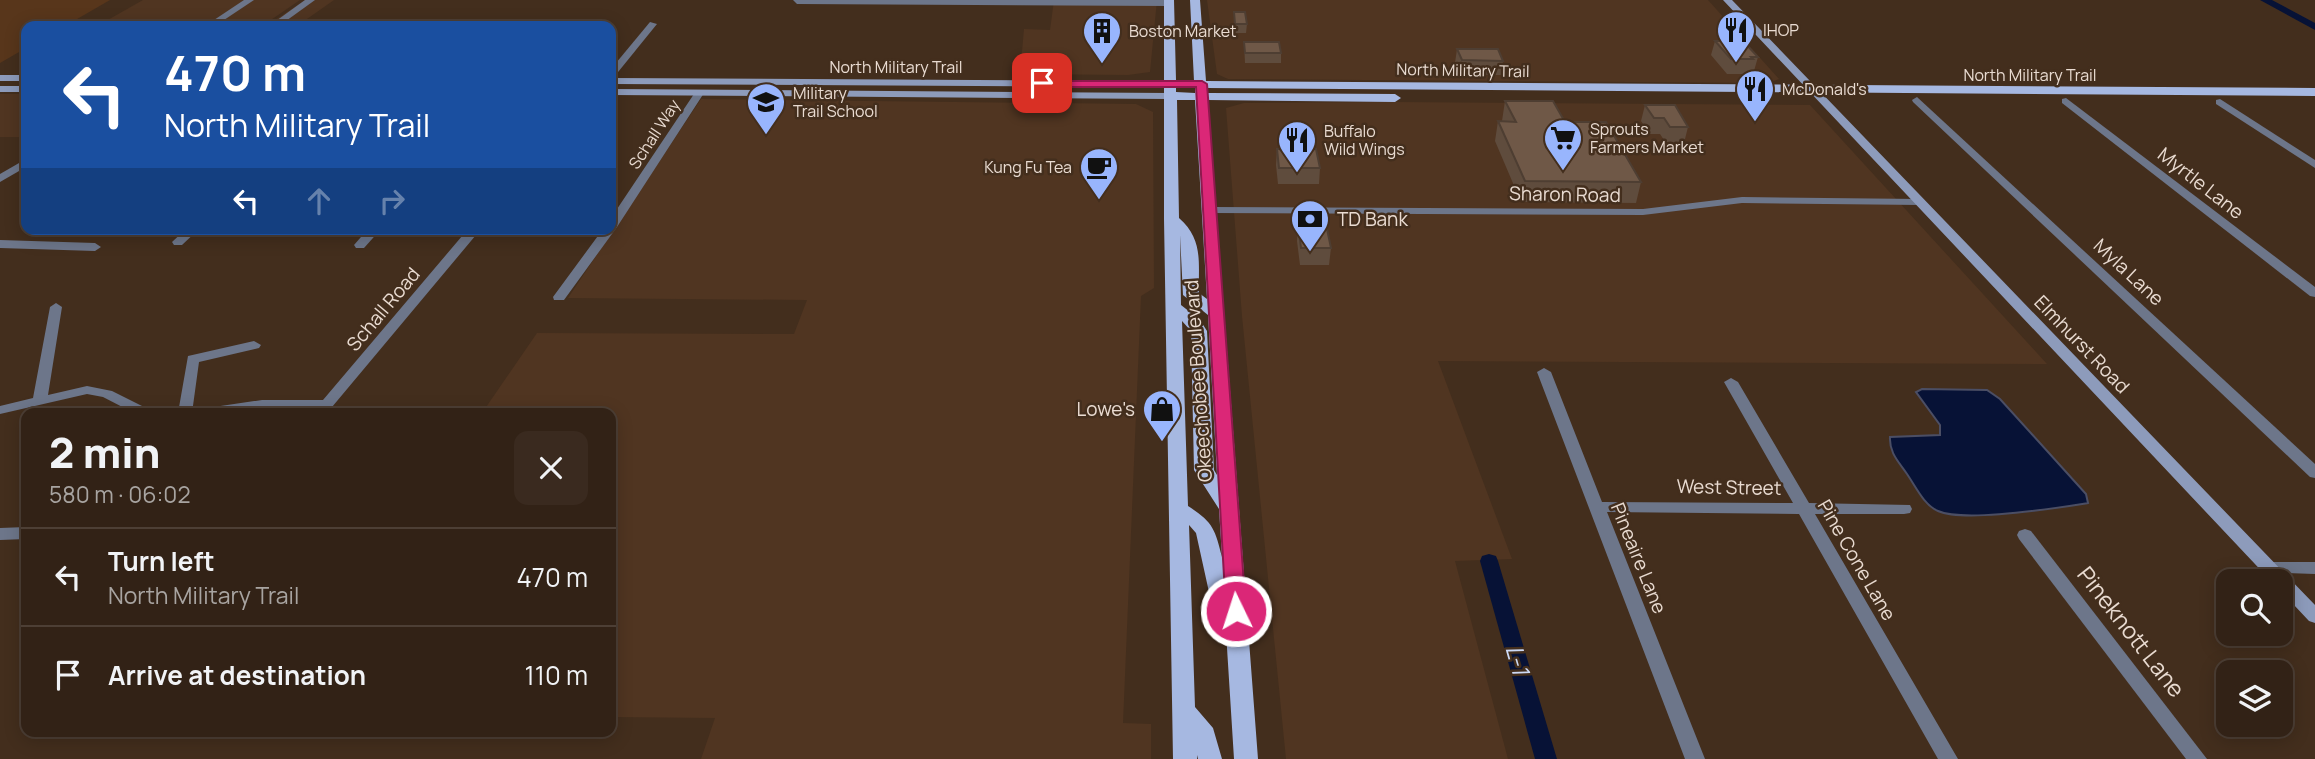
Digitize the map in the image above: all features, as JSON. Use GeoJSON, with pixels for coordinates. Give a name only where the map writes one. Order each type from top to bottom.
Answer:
{"type":"FeatureCollection","features":[{"type":"Feature","properties":{"kind":"main road","name":"Okeechobee Boulevard"},"geometry":{"type":"LineString","coordinates":[[1195,0],[1246,759]]}},
{"type":"Feature","properties":{"kind":"main road","name":"Elmhurst Road"},"geometry":{"type":"LineString","coordinates":[[1727,0],[2315,616]]}},
{"type":"Feature","properties":{"kind":"main road","name":"Okeechobee Boulevard"},"geometry":{"type":"LineString","coordinates":[[1169,1],[1171,219],[1185,759]]}},
{"type":"Feature","properties":{"kind":"main road"},"geometry":{"type":"LineString","coordinates":[[0,78],[21,78]]}},
{"type":"Feature","properties":{"kind":"main road","name":"North Military Trail"},"geometry":{"type":"LineString","coordinates":[[616,81],[1169,90]]}},
{"type":"Feature","properties":{"kind":"main road"},"geometry":{"type":"LineString","coordinates":[[738,93],[771,82]]}},
{"type":"Feature","properties":{"kind":"main road"},"geometry":{"type":"LineString","coordinates":[[1452,98],[1479,93],[1572,93],[1585,88]]}},
{"type":"Feature","properties":{"kind":"main road"},"geometry":{"type":"LineString","coordinates":[[0,89],[21,89]]}},
{"type":"Feature","properties":{"kind":"main road","name":"North Military Trail"},"geometry":{"type":"LineString","coordinates":[[616,92],[1810,89],[2205,92],[2224,97],[2315,102]]}},
{"type":"Feature","properties":{"kind":"main road","name":"North Military Trail"},"geometry":{"type":"LineString","coordinates":[[1202,90],[1452,98],[2186,101],[2315,92]]}},
{"type":"Feature","properties":{"kind":"main road"},"geometry":{"type":"LineString","coordinates":[[2186,101],[2203,97],[2205,92]]}},
{"type":"Feature","properties":{"kind":"main road"},"geometry":{"type":"LineString","coordinates":[[1171,219],[1186,232],[1189,241],[1191,295],[1216,313]]}},
{"type":"Feature","properties":{"kind":"main road"},"geometry":{"type":"LineString","coordinates":[[1173,307],[1194,323],[1199,331],[1204,470],[1229,508]]}},
{"type":"Feature","properties":{"kind":"main road"},"geometry":{"type":"LineString","coordinates":[[1180,510],[1200,523],[1211,545],[1241,689]]}},
{"type":"Feature","properties":{"kind":"main road"},"geometry":{"type":"LineString","coordinates":[[1185,711],[1205,735],[1210,759]]}},
{"type":"Feature","properties":{"kind":"street"},"geometry":{"type":"LineString","coordinates":[[217,21],[250,0]]}},
{"type":"Feature","properties":{"kind":"street"},"geometry":{"type":"LineString","coordinates":[[280,21],[311,0]]}},
{"type":"Feature","properties":{"kind":"street"},"geometry":{"type":"LineString","coordinates":[[797,1],[1169,1]]}},
{"type":"Feature","properties":{"kind":"street"},"geometry":{"type":"LineString","coordinates":[[616,69],[653,24]]}},
{"type":"Feature","properties":{"kind":"street","name":"Schall Way"},"geometry":{"type":"LineString","coordinates":[[616,219],[699,93]]}},
{"type":"Feature","properties":{"kind":"street"},"geometry":{"type":"LineString","coordinates":[[2224,97],[2315,164]]}},
{"type":"Feature","properties":{"kind":"street","name":"Myla Lane"},"geometry":{"type":"LineString","coordinates":[[1917,100],[2315,473]]}},
{"type":"Feature","properties":{"kind":"street","name":"Myrtle Lane"},"geometry":{"type":"LineString","coordinates":[[2066,100],[2315,293]]}},
{"type":"Feature","properties":{"kind":"street"},"geometry":{"type":"LineString","coordinates":[[0,179],[21,165]]}},
{"type":"Feature","properties":{"kind":"street","name":"Sharon Road"},"geometry":{"type":"LineString","coordinates":[[1210,210],[1643,212],[1742,201],[1920,202]]}},
{"type":"Feature","properties":{"kind":"street"},"geometry":{"type":"LineString","coordinates":[[178,242],[186,235]]}},
{"type":"Feature","properties":{"kind":"street"},"geometry":{"type":"LineString","coordinates":[[360,245],[369,235]]}},
{"type":"Feature","properties":{"kind":"street","name":"Schall Road"},"geometry":{"type":"LineString","coordinates":[[323,408],[470,235]]}},
{"type":"Feature","properties":{"kind":"street","name":"Schall Way"},"geometry":{"type":"LineString","coordinates":[[559,297],[605,235]]}},
{"type":"Feature","properties":{"kind":"street"},"geometry":{"type":"LineString","coordinates":[[0,244],[94,247]]}},
{"type":"Feature","properties":{"kind":"street"},"geometry":{"type":"LineString","coordinates":[[40,400],[56,307]]}},
{"type":"Feature","properties":{"kind":"street"},"geometry":{"type":"LineString","coordinates":[[186,408],[193,359],[254,345]]}},
{"type":"Feature","properties":{"kind":"street","name":"Pineaire Lane"},"geometry":{"type":"LineString","coordinates":[[1544,372],[1695,759]]}},
{"type":"Feature","properties":{"kind":"street","name":"Pine Cone Lane"},"geometry":{"type":"LineString","coordinates":[[1731,382],[1948,759]]}},
{"type":"Feature","properties":{"kind":"street"},"geometry":{"type":"LineString","coordinates":[[0,410],[87,390],[107,394],[135,408]]}},
{"type":"Feature","properties":{"kind":"street"},"geometry":{"type":"LineString","coordinates":[[238,408],[262,404],[323,408]]}},
{"type":"Feature","properties":{"kind":"street","name":"West Street"},"geometry":{"type":"LineString","coordinates":[[1596,507],[1904,509]]}},
{"type":"Feature","properties":{"kind":"street"},"geometry":{"type":"LineString","coordinates":[[0,534],[21,533]]}},
{"type":"Feature","properties":{"kind":"street","name":"Pineknott Lane"},"geometry":{"type":"LineString","coordinates":[[2025,535],[2197,759]]}},
{"type":"Feature","properties":{"kind":"street"},"geometry":{"type":"LineString","coordinates":[[2269,568],[2315,568]]}},
{"type":"Feature","properties":{"kind":"shaded area"},"geometry":{"type":"Polygon","coordinates":[[[0,0],[110,0],[74,21],[21,21],[21,51],[0,63],[0,0]]]}},
{"type":"Feature","properties":{"kind":"shaded area"},"geometry":{"type":"Polygon","coordinates":[[[143,0],[300,0],[269,21],[106,21],[143,0]]]}},
{"type":"Feature","properties":{"kind":"shaded area"},"geometry":{"type":"Polygon","coordinates":[[[305,0],[334,0],[304,21],[274,21],[305,0]]]}},
{"type":"Feature","properties":{"kind":"shaded area"},"geometry":{"type":"Polygon","coordinates":[[[1054,0],[1157,0],[1150,72],[1128,75],[1020,74],[1024,29],[1050,30],[1054,0]]]}},
{"type":"Feature","properties":{"kind":"shaded area"},"geometry":{"type":"Polygon","coordinates":[[[1207,0],[1708,0],[1779,79],[1769,83],[1228,79],[1217,74],[1207,0]]]}},
{"type":"Feature","properties":{"kind":"shaded area"},"geometry":{"type":"Polygon","coordinates":[[[0,94],[21,94],[21,137],[0,137],[0,94]]]}},
{"type":"Feature","properties":{"kind":"shaded area"},"geometry":{"type":"Polygon","coordinates":[[[701,99],[1136,104],[1153,112],[1154,288],[1141,296],[1123,723],[1151,724],[1151,759],[701,759],[715,718],[616,717],[616,408],[485,408],[537,333],[794,334],[807,300],[568,298],[610,235],[616,235],[616,226],[701,99]]]}},
{"type":"Feature","properties":{"kind":"shaded area"},"geometry":{"type":"Polygon","coordinates":[[[1244,103],[1810,105],[2047,364],[1438,361],[1512,559],[1455,561],[1508,759],[1286,759],[1242,316],[1226,108],[1244,103]]]}},
{"type":"Feature","properties":{"kind":"water"},"geometry":{"type":"Polygon","coordinates":[[[1922,389],[1987,390],[2000,399],[2086,494],[2088,503],[2034,511],[1968,516],[1933,508],[1898,461],[1890,443],[1890,437],[1940,435],[1940,425],[1916,392],[1922,389]]]}},
{"type":"Feature","properties":{"kind":"building"},"geometry":{"type":"Polygon","coordinates":[[[1234,12],[1245,12],[1247,24],[1235,24],[1234,12]]]}},
{"type":"Feature","properties":{"kind":"building"},"geometry":{"type":"Polygon","coordinates":[[[1715,41],[1743,41],[1758,57],[1731,59],[1715,41]]]}},
{"type":"Feature","properties":{"kind":"building"},"geometry":{"type":"Polygon","coordinates":[[[1244,42],[1279,42],[1281,53],[1245,53],[1244,42]]]}},
{"type":"Feature","properties":{"kind":"building"},"geometry":{"type":"Polygon","coordinates":[[[1457,49],[1498,49],[1503,61],[1462,60],[1457,49]]]}},
{"type":"Feature","properties":{"kind":"building"},"geometry":{"type":"Polygon","coordinates":[[[1505,101],[1553,101],[1565,122],[1606,122],[1641,182],[1525,181],[1498,121],[1516,122],[1505,101]]]}},
{"type":"Feature","properties":{"kind":"building"},"geometry":{"type":"Polygon","coordinates":[[[1645,105],[1675,105],[1688,127],[1670,127],[1664,118],[1654,118],[1645,105]]]}},
{"type":"Feature","properties":{"kind":"building"},"geometry":{"type":"Polygon","coordinates":[[[1277,149],[1316,149],[1320,168],[1279,168],[1277,149]]]}},
{"type":"Feature","properties":{"kind":"building"},"geometry":{"type":"Polygon","coordinates":[[[1298,224],[1326,224],[1331,248],[1301,248],[1298,224]]]}},
{"type":"Feature","properties":{"kind":"waterway"},"geometry":{"type":"LineString","coordinates":[[2265,0],[2315,27]]}},
{"type":"Feature","properties":{"kind":"waterway","name":"L-1"},"geometry":{"type":"LineString","coordinates":[[1489,561],[1546,759]]}},
{"type":"Feature","properties":{"kind":"place","name":"IHOP"},"geometry":{"type":"Point","coordinates":[1736,64]}},
{"type":"Feature","properties":{"kind":"place","name":"Boston Market"},"geometry":{"type":"Point","coordinates":[1102,65]}},
{"type":"Feature","properties":{"kind":"place","name":"McDonald's"},"geometry":{"type":"Point","coordinates":[1755,123]}},
{"type":"Feature","properties":{"kind":"place","name":"Military Trail School"},"geometry":{"type":"Point","coordinates":[766,136]}},
{"type":"Feature","properties":{"kind":"place","name":"Sprouts Farmers Market"},"geometry":{"type":"Point","coordinates":[1563,172]}},
{"type":"Feature","properties":{"kind":"place","name":"Buffalo Wild Wings"},"geometry":{"type":"Point","coordinates":[1297,174]}},
{"type":"Feature","properties":{"kind":"place","name":"Kung Fu Tea"},"geometry":{"type":"Point","coordinates":[1099,201]}},
{"type":"Feature","properties":{"kind":"place","name":"TD Bank"},"geometry":{"type":"Point","coordinates":[1310,253]}},
{"type":"Feature","properties":{"kind":"place","name":"Lowe's"},"geometry":{"type":"Point","coordinates":[1162,443]}},
{"type":"Feature","properties":{"kind":"route"},"geometry":{"type":"LineString","coordinates":[[1042,83],[1202,84],[1236,611]]}}]}
